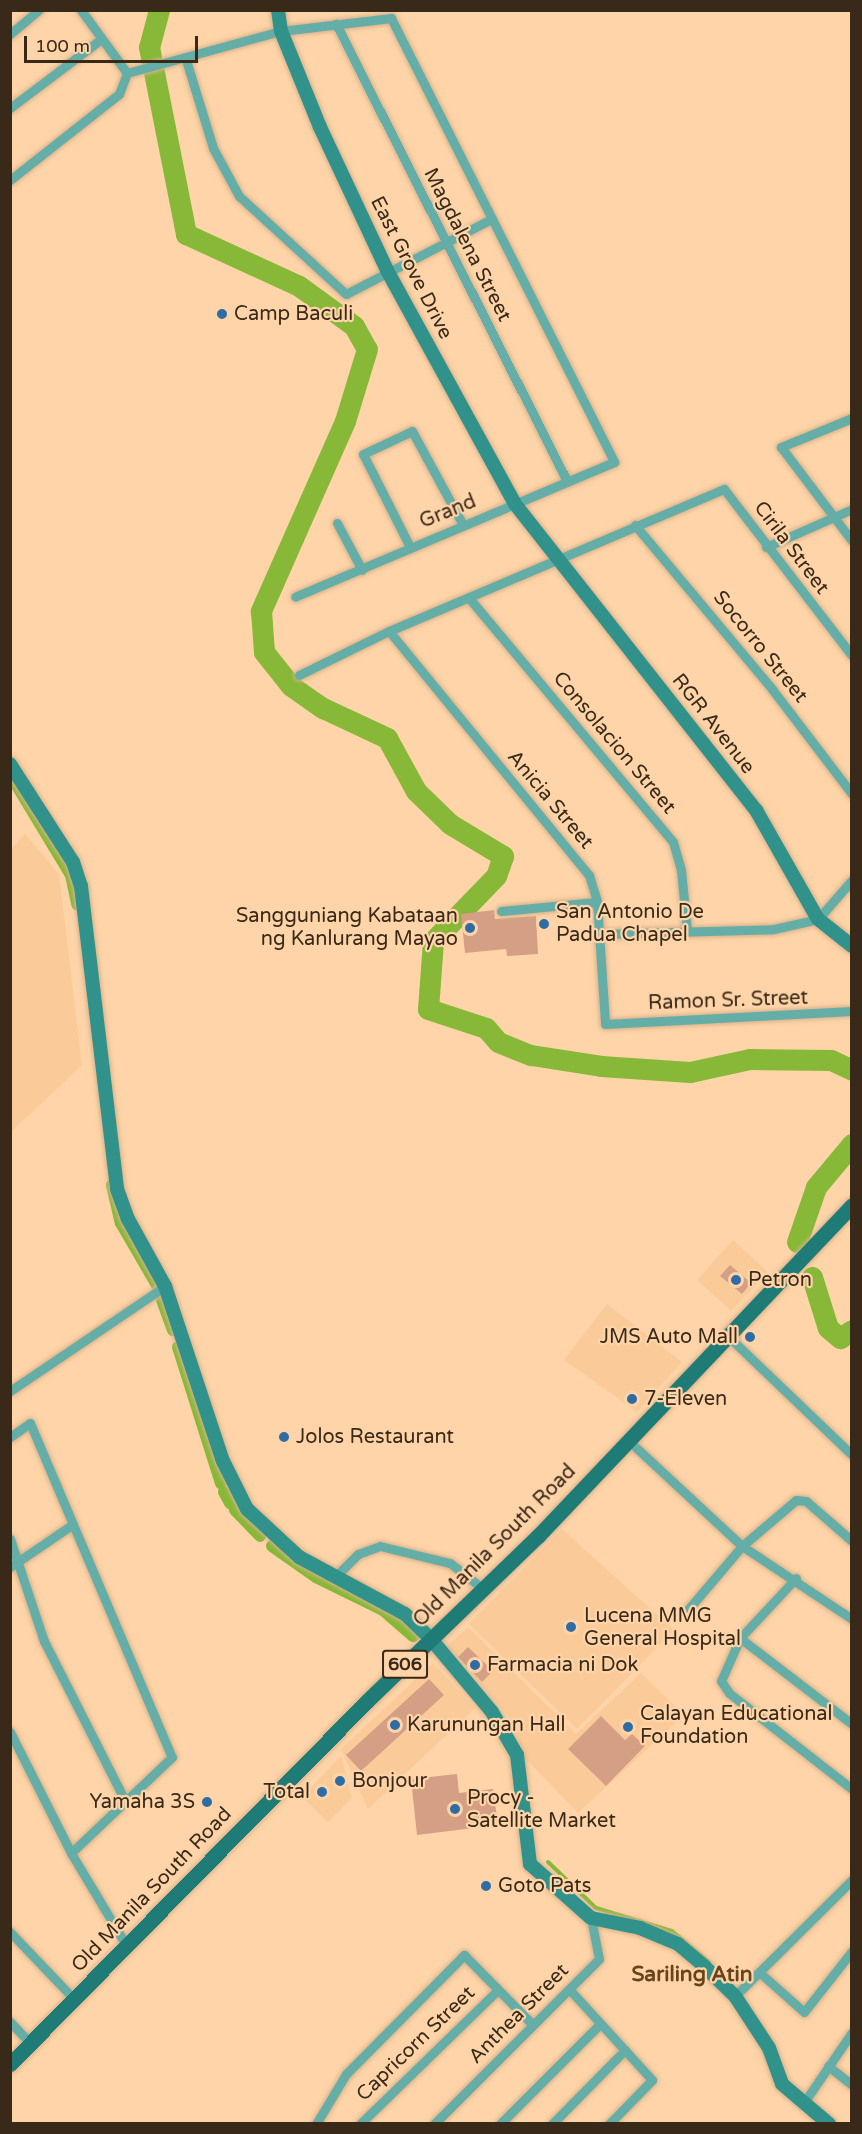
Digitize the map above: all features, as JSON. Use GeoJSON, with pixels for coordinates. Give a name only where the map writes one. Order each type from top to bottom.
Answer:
{"type":"FeatureCollection","features":[{"type":"Feature","properties":{"kind":"main road","name":"Old Manila South Road"},"geometry":{"type":"LineString","coordinates":[[10,2064],[730,1338],[852,1205]]}},
{"type":"Feature","properties":{"kind":"street"},"geometry":{"type":"LineString","coordinates":[[10,34],[39,10]]}},
{"type":"Feature","properties":{"kind":"street"},"geometry":{"type":"LineString","coordinates":[[81,10],[100,40],[127,73]]}},
{"type":"Feature","properties":{"kind":"street","name":"East Grove Drive"},"geometry":{"type":"LineString","coordinates":[[278,10],[281,31],[320,127],[388,272],[532,532]]}},
{"type":"Feature","properties":{"kind":"street"},"geometry":{"type":"LineString","coordinates":[[127,73],[186,60],[281,31],[391,18],[491,219],[346,294],[239,196],[213,148],[186,60]]}},
{"type":"Feature","properties":{"kind":"street","name":"Magdalena Street"},"geometry":{"type":"LineString","coordinates":[[336,24],[567,481]]}},
{"type":"Feature","properties":{"kind":"street"},"geometry":{"type":"LineString","coordinates":[[10,108],[100,40]]}},
{"type":"Feature","properties":{"kind":"street"},"geometry":{"type":"LineString","coordinates":[[10,180],[119,94],[127,73]]}},
{"type":"Feature","properties":{"kind":"street","name":"Grand"},"geometry":{"type":"LineString","coordinates":[[295,597],[615,462],[491,219]]}},
{"type":"Feature","properties":{"kind":"street"},"geometry":{"type":"LineString","coordinates":[[852,418],[781,447],[852,541]]}},
{"type":"Feature","properties":{"kind":"street"},"geometry":{"type":"LineString","coordinates":[[410,547],[363,454],[412,431],[463,525]]}},
{"type":"Feature","properties":{"kind":"street","name":"Cirila Street"},"geometry":{"type":"LineString","coordinates":[[636,525],[724,489],[766,547],[852,656]]}},
{"type":"Feature","properties":{"kind":"street"},"geometry":{"type":"LineString","coordinates":[[766,547],[852,509]]}},
{"type":"Feature","properties":{"kind":"street"},"geometry":{"type":"LineString","coordinates":[[337,523],[362,570]]}},
{"type":"Feature","properties":{"kind":"street"},"geometry":{"type":"LineString","coordinates":[[299,675],[389,631],[636,525]]}},
{"type":"Feature","properties":{"kind":"street","name":"Socorro Street"},"geometry":{"type":"LineString","coordinates":[[636,525],[772,689],[852,795]]}},
{"type":"Feature","properties":{"kind":"street","name":"RGR Avenue"},"geometry":{"type":"LineString","coordinates":[[532,532],[756,810],[818,919],[852,946]]}},
{"type":"Feature","properties":{"kind":"street","name":"Consolacion Street"},"geometry":{"type":"LineString","coordinates":[[469,598],[673,842],[681,870],[687,931]]}},
{"type":"Feature","properties":{"kind":"street","name":"Anicia Street"},"geometry":{"type":"LineString","coordinates":[[389,631],[589,875],[597,902],[605,1024]]}},
{"type":"Feature","properties":{"kind":"street"},"geometry":{"type":"LineString","coordinates":[[10,764],[73,862],[81,886],[117,1190],[128,1219],[165,1286],[231,1483],[247,1509],[269,1531],[334,1578],[405,1614],[431,1639],[492,1712],[517,1755],[530,1864],[591,1918],[640,1928],[678,1944],[735,1996],[769,2048],[782,2084],[805,2101],[829,2124]]}},
{"type":"Feature","properties":{"kind":"street"},"geometry":{"type":"LineString","coordinates":[[600,934],[774,929],[818,919],[852,880]]}},
{"type":"Feature","properties":{"kind":"street"},"geometry":{"type":"LineString","coordinates":[[501,911],[597,902]]}},
{"type":"Feature","properties":{"kind":"street","name":"Ramon Sr. Street"},"geometry":{"type":"LineString","coordinates":[[605,1024],[852,1011]]}},
{"type":"Feature","properties":{"kind":"street"},"geometry":{"type":"LineString","coordinates":[[10,1391],[165,1286]]}},
{"type":"Feature","properties":{"kind":"street"},"geometry":{"type":"LineString","coordinates":[[730,1338],[852,1455]]}},
{"type":"Feature","properties":{"kind":"street"},"geometry":{"type":"LineString","coordinates":[[10,1437],[30,1422],[172,1756],[71,1853]]}},
{"type":"Feature","properties":{"kind":"street"},"geometry":{"type":"LineString","coordinates":[[629,1441],[742,1546],[796,1578],[852,1619]]}},
{"type":"Feature","properties":{"kind":"street"},"geometry":{"type":"LineString","coordinates":[[686,1612],[742,1546],[801,1499],[852,1541]]}},
{"type":"Feature","properties":{"kind":"street"},"geometry":{"type":"LineString","coordinates":[[14,1564],[73,1524]]}},
{"type":"Feature","properties":{"kind":"street"},"geometry":{"type":"LineString","coordinates":[[10,1539],[14,1564],[44,1641],[125,1801]]}},
{"type":"Feature","properties":{"kind":"street"},"geometry":{"type":"LineString","coordinates":[[334,1578],[358,1554],[380,1545],[450,1563],[482,1588]]}},
{"type":"Feature","properties":{"kind":"street"},"geometry":{"type":"LineString","coordinates":[[796,1578],[741,1638],[721,1681],[729,1694],[852,1789]]}},
{"type":"Feature","properties":{"kind":"street"},"geometry":{"type":"LineString","coordinates":[[741,1638],[852,1724]]}},
{"type":"Feature","properties":{"kind":"street"},"geometry":{"type":"LineString","coordinates":[[10,1732],[71,1853],[126,1945]]}},
{"type":"Feature","properties":{"kind":"street"},"geometry":{"type":"LineString","coordinates":[[735,1996],[852,1880]]}},
{"type":"Feature","properties":{"kind":"street","name":"Anthea Street"},"geometry":{"type":"LineString","coordinates":[[434,2124],[599,1959],[591,1918]]}},
{"type":"Feature","properties":{"kind":"street"},"geometry":{"type":"LineString","coordinates":[[10,1932],[74,2000]]}},
{"type":"Feature","properties":{"kind":"street"},"geometry":{"type":"LineString","coordinates":[[759,1972],[804,2012],[852,1951]]}},
{"type":"Feature","properties":{"kind":"street"},"geometry":{"type":"LineString","coordinates":[[316,2124],[346,2074],[465,1955],[533,2025]]}},
{"type":"Feature","properties":{"kind":"street"},"geometry":{"type":"LineString","coordinates":[[569,1989],[652,2080],[609,2124]]}},
{"type":"Feature","properties":{"kind":"street","name":"Capricorn Street"},"geometry":{"type":"LineString","coordinates":[[360,2124],[498,1990]]}},
{"type":"Feature","properties":{"kind":"street"},"geometry":{"type":"LineString","coordinates":[[10,2022],[31,2044]]}},
{"type":"Feature","properties":{"kind":"street"},"geometry":{"type":"LineString","coordinates":[[500,2124],[600,2024]]}},
{"type":"Feature","properties":{"kind":"street"},"geometry":{"type":"LineString","coordinates":[[805,2101],[852,2032]]}},
{"type":"Feature","properties":{"kind":"street"},"geometry":{"type":"LineString","coordinates":[[552,2124],[625,2050]]}},
{"type":"Feature","properties":{"kind":"street"},"geometry":{"type":"LineString","coordinates":[[828,2066],[852,2085]]}},
{"type":"Feature","properties":{"kind":"shaded area"},"geometry":{"type":"Polygon","coordinates":[[[25,834],[59,874],[82,1065],[11,1132],[11,849],[25,834]]]}},
{"type":"Feature","properties":{"kind":"shaded area"},"geometry":{"type":"Polygon","coordinates":[[[733,1240],[768,1272],[731,1311],[697,1280],[733,1240]]]}},
{"type":"Feature","properties":{"kind":"shaded area"},"geometry":{"type":"Polygon","coordinates":[[[607,1304],[682,1362],[637,1412],[564,1360],[607,1304]]]}},
{"type":"Feature","properties":{"kind":"shaded area","name":"Lucena MMG General Hospital"},"geometry":{"type":"Polygon","coordinates":[[[562,1529],[674,1630],[577,1729],[469,1624],[562,1529]]]}},
{"type":"Feature","properties":{"kind":"shaded area","name":"Calayan Educational Foundation"},"geometry":{"type":"Polygon","coordinates":[[[468,1627],[576,1734],[641,1673],[684,1715],[578,1813],[525,1758],[512,1720],[447,1646],[468,1627]]]}},
{"type":"Feature","properties":{"kind":"shaded area"},"geometry":{"type":"Polygon","coordinates":[[[433,1663],[475,1708],[368,1809],[341,1749],[433,1663]]]}},
{"type":"Feature","properties":{"kind":"shaded area"},"geometry":{"type":"Polygon","coordinates":[[[341,1756],[352,1798],[328,1822],[302,1797],[341,1756]]]}},
{"type":"Feature","properties":{"kind":"building"},"geometry":{"type":"Polygon","coordinates":[[[494,910],[495,919],[536,916],[538,954],[507,956],[506,949],[465,953],[461,914],[494,910]]]}},
{"type":"Feature","properties":{"kind":"building","name":"Petron"},"geometry":{"type":"Polygon","coordinates":[[[730,1265],[751,1283],[742,1294],[720,1276],[730,1265]]]}},
{"type":"Feature","properties":{"kind":"building","name":"Farmacia ni Dok"},"geometry":{"type":"Polygon","coordinates":[[[468,1647],[493,1671],[482,1682],[458,1657],[468,1647]]]}},
{"type":"Feature","properties":{"kind":"building","name":"Karunungan Hall"},"geometry":{"type":"Polygon","coordinates":[[[429,1679],[444,1695],[361,1771],[346,1755],[429,1679]]]}},
{"type":"Feature","properties":{"kind":"building"},"geometry":{"type":"Polygon","coordinates":[[[601,1716],[625,1740],[632,1734],[645,1746],[606,1786],[568,1749],[601,1716]]]}},
{"type":"Feature","properties":{"kind":"building","name":"Procy - Satellite Market"},"geometry":{"type":"Polygon","coordinates":[[[457,1774],[459,1793],[493,1789],[498,1825],[417,1835],[411,1779],[457,1774]]]}},
{"type":"Feature","properties":{"kind":"waterway"},"geometry":{"type":"LineString","coordinates":[[159,10],[149,47],[186,234],[299,286],[354,326],[367,349],[345,421],[261,611],[264,652],[291,686],[323,708],[387,738],[416,791],[450,824],[503,856],[496,876],[433,941],[428,1009],[486,1028],[498,1042],[531,1055],[601,1066],[690,1072],[750,1059],[831,1060],[852,1070]]}},
{"type":"Feature","properties":{"kind":"waterway"},"geometry":{"type":"LineString","coordinates":[[16,784],[71,875],[77,904]]}},
{"type":"Feature","properties":{"kind":"waterway"},"geometry":{"type":"LineString","coordinates":[[797,1242],[816,1187],[852,1144]]}},
{"type":"Feature","properties":{"kind":"waterway"},"geometry":{"type":"LineString","coordinates":[[112,1185],[121,1223],[157,1285]]}},
{"type":"Feature","properties":{"kind":"waterway"},"geometry":{"type":"LineString","coordinates":[[812,1277],[828,1328],[840,1338],[852,1330]]}},
{"type":"Feature","properties":{"kind":"waterway"},"geometry":{"type":"LineString","coordinates":[[162,1300],[173,1330]]}},
{"type":"Feature","properties":{"kind":"waterway"},"geometry":{"type":"LineString","coordinates":[[178,1347],[221,1483]]}},
{"type":"Feature","properties":{"kind":"waterway"},"geometry":{"type":"LineString","coordinates":[[224,1492],[230,1503]]}},
{"type":"Feature","properties":{"kind":"waterway"},"geometry":{"type":"LineString","coordinates":[[235,1510],[260,1536]]}},
{"type":"Feature","properties":{"kind":"waterway"},"geometry":{"type":"LineString","coordinates":[[272,1546],[316,1577],[383,1610],[413,1636]]}},
{"type":"Feature","properties":{"kind":"waterway"},"geometry":{"type":"LineString","coordinates":[[548,1862],[596,1908],[672,1931],[709,1962]]}},
{"type":"Feature","properties":{"kind":"place","name":"Camp Baculi"},"geometry":{"type":"Point","coordinates":[222,314]}},
{"type":"Feature","properties":{"kind":"place","name":"San Antonio De Padua Chapel"},"geometry":{"type":"Point","coordinates":[544,924]}},
{"type":"Feature","properties":{"kind":"place","name":"Sangguniang Kabataan ng Kanlurang Mayao"},"geometry":{"type":"Point","coordinates":[470,928]}},
{"type":"Feature","properties":{"kind":"place","name":"Petron"},"geometry":{"type":"Point","coordinates":[736,1280]}},
{"type":"Feature","properties":{"kind":"place","name":"JMS Auto Mall"},"geometry":{"type":"Point","coordinates":[750,1337]}},
{"type":"Feature","properties":{"kind":"place","name":"7-Eleven"},"geometry":{"type":"Point","coordinates":[632,1399]}},
{"type":"Feature","properties":{"kind":"place","name":"Jolos Restaurant"},"geometry":{"type":"Point","coordinates":[284,1437]}},
{"type":"Feature","properties":{"kind":"place","name":"Lucena MMG General Hospital"},"geometry":{"type":"Point","coordinates":[571,1627]}},
{"type":"Feature","properties":{"kind":"place","name":"Farmacia ni Dok"},"geometry":{"type":"Point","coordinates":[475,1665]}},
{"type":"Feature","properties":{"kind":"place","name":"Karunungan Hall"},"geometry":{"type":"Point","coordinates":[395,1725]}},
{"type":"Feature","properties":{"kind":"place","name":"Calayan Educational Foundation"},"geometry":{"type":"Point","coordinates":[628,1727]}},
{"type":"Feature","properties":{"kind":"place","name":"Bonjour"},"geometry":{"type":"Point","coordinates":[340,1781]}},
{"type":"Feature","properties":{"kind":"place","name":"Total"},"geometry":{"type":"Point","coordinates":[322,1792]}},
{"type":"Feature","properties":{"kind":"place","name":"Yamaha 3S"},"geometry":{"type":"Point","coordinates":[207,1802]}},
{"type":"Feature","properties":{"kind":"place","name":"Procy - Satellite Market"},"geometry":{"type":"Point","coordinates":[455,1809]}},
{"type":"Feature","properties":{"kind":"place","name":"Goto Pats"},"geometry":{"type":"Point","coordinates":[486,1886]}},
{"type":"Feature","properties":{"kind":"district","name":"Sariling Atin"},"geometry":{"type":"Point","coordinates":[692,1975]}}]}
